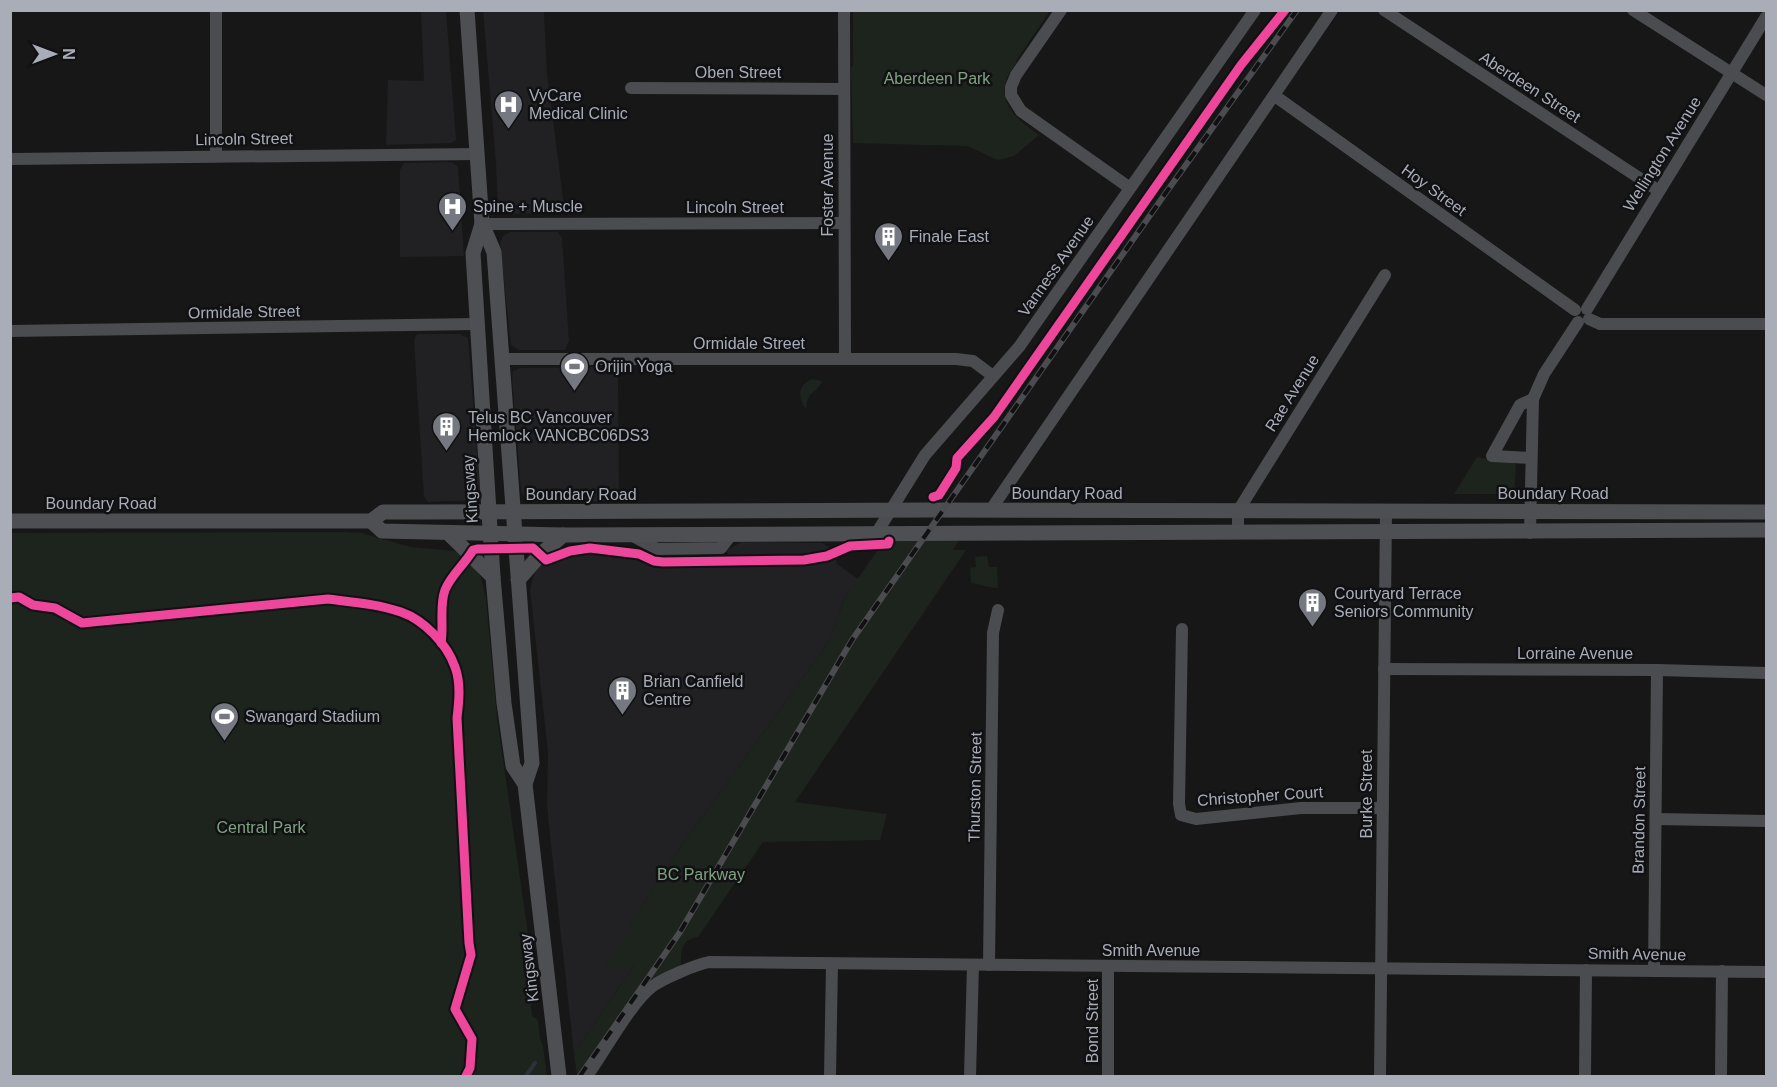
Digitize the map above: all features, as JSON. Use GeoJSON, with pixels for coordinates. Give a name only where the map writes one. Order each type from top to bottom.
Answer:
{"type":"FeatureCollection","features":[{"type":"Feature","properties":{"kind":"main road","name":"Kingsway"},"geometry":{"type":"LineString","coordinates":[[467,10],[482,224],[494,252],[532,763],[525,784],[559,1077]]}},
{"type":"Feature","properties":{"kind":"main road","name":"Kingsway"},"geometry":{"type":"LineString","coordinates":[[482,224],[473,253],[493,578],[504,703],[513,765],[525,784]]}},
{"type":"Feature","properties":{"kind":"main road","name":"Boundary Road"},"geometry":{"type":"LineString","coordinates":[[10,521],[371,521],[383,512],[1530,510],[1767,512]]}},
{"type":"Feature","properties":{"kind":"main road","name":"Boundary Road"},"geometry":{"type":"LineString","coordinates":[[371,521],[382,531],[563,536],[1238,532],[1530,533],[1767,530]]}},
{"type":"Feature","properties":{"kind":"main road"},"geometry":{"type":"LineString","coordinates":[[449,534],[493,578]]}},
{"type":"Feature","properties":{"kind":"main road"},"geometry":{"type":"LineString","coordinates":[[518,580],[540,555],[563,536]]}},
{"type":"Feature","properties":{"kind":"street"},"geometry":{"type":"LineString","coordinates":[[216,10],[216,156]]}},
{"type":"Feature","properties":{"kind":"street","name":"Foster Avenue"},"geometry":{"type":"LineString","coordinates":[[844,10],[845,359]]}},
{"type":"Feature","properties":{"kind":"street"},"geometry":{"type":"LineString","coordinates":[[1061,10],[1016,75],[1011,87],[1011,95],[1014,102],[1031,119],[1130,188]]}},
{"type":"Feature","properties":{"kind":"street","name":"Vanness Avenue"},"geometry":{"type":"LineString","coordinates":[[876,534],[925,455],[1031,330],[1255,10]]}},
{"type":"Feature","properties":{"kind":"street"},"geometry":{"type":"LineString","coordinates":[[990,511],[1332,10]]}},
{"type":"Feature","properties":{"kind":"street","name":"Aberdeen Street"},"geometry":{"type":"LineString","coordinates":[[1384,10],[1659,191]]}},
{"type":"Feature","properties":{"kind":"street"},"geometry":{"type":"LineString","coordinates":[[1633,10],[1767,95]]}},
{"type":"Feature","properties":{"kind":"street","name":"Wellington Avenue"},"geometry":{"type":"LineString","coordinates":[[1530,533],[1533,399],[1544,374],[1767,17]]}},
{"type":"Feature","properties":{"kind":"street","name":"Oben Street"},"geometry":{"type":"LineString","coordinates":[[631,88],[844,89]]}},
{"type":"Feature","properties":{"kind":"street","name":"Hoy Street"},"geometry":{"type":"LineString","coordinates":[[1275,96],[1582,315],[1600,324],[1767,324]]}},
{"type":"Feature","properties":{"kind":"street","name":"Lincoln Street"},"geometry":{"type":"LineString","coordinates":[[10,159],[477,154]]}},
{"type":"Feature","properties":{"kind":"street","name":"Lincoln Street"},"geometry":{"type":"LineString","coordinates":[[482,224],[844,223]]}},
{"type":"Feature","properties":{"kind":"street","name":"Rae Avenue"},"geometry":{"type":"LineString","coordinates":[[1238,511],[1385,275]]}},
{"type":"Feature","properties":{"kind":"street","name":"Ormidale Street"},"geometry":{"type":"LineString","coordinates":[[10,331],[477,324]]}},
{"type":"Feature","properties":{"kind":"street","name":"Ormidale Street"},"geometry":{"type":"LineString","coordinates":[[501,359],[967,360],[980,365],[993,376]]}},
{"type":"Feature","properties":{"kind":"street","name":"Wellington Avenue"},"geometry":{"type":"LineString","coordinates":[[1531,458],[1492,456],[1520,405],[1533,399]]}},
{"type":"Feature","properties":{"kind":"street"},"geometry":{"type":"LineString","coordinates":[[1238,511],[1238,532]]}},
{"type":"Feature","properties":{"kind":"street","name":"Burke Street"},"geometry":{"type":"LineString","coordinates":[[1380,1077],[1386,511]]}},
{"type":"Feature","properties":{"kind":"street","name":"Thurston Street"},"geometry":{"type":"LineString","coordinates":[[989,965],[993,633],[999,610]]}},
{"type":"Feature","properties":{"kind":"street","name":"Christopher Court"},"geometry":{"type":"LineString","coordinates":[[1182,629],[1179,804],[1181,815],[1196,819],[1301,808],[1383,808]]}},
{"type":"Feature","properties":{"kind":"street","name":"Lorraine Avenue"},"geometry":{"type":"LineString","coordinates":[[1384,669],[1657,670],[1767,673]]}},
{"type":"Feature","properties":{"kind":"street","name":"Brandon Street"},"geometry":{"type":"LineString","coordinates":[[1654,971],[1657,670]]}},
{"type":"Feature","properties":{"kind":"street"},"geometry":{"type":"LineString","coordinates":[[1656,819],[1767,821]]}},
{"type":"Feature","properties":{"kind":"street","name":"Smith Avenue"},"geometry":{"type":"LineString","coordinates":[[586,1077],[646,993],[660,982],[699,964],[709,962],[1767,972]]}},
{"type":"Feature","properties":{"kind":"street"},"geometry":{"type":"LineString","coordinates":[[830,1077],[832,963]]}},
{"type":"Feature","properties":{"kind":"street"},"geometry":{"type":"LineString","coordinates":[[970,1077],[973,965]]}},
{"type":"Feature","properties":{"kind":"street","name":"Bond Street"},"geometry":{"type":"LineString","coordinates":[[1108,966],[1108,1077]]}},
{"type":"Feature","properties":{"kind":"street"},"geometry":{"type":"LineString","coordinates":[[1586,970],[1586,1077]]}},
{"type":"Feature","properties":{"kind":"street"},"geometry":{"type":"LineString","coordinates":[[1721,1077],[1722,971]]}},
{"type":"Feature","properties":{"kind":"shaded area"},"geometry":{"type":"Polygon","coordinates":[[[421,11],[446,11],[456,140],[451,143],[386,145],[388,80],[424,81],[421,11]]]}},
{"type":"Feature","properties":{"kind":"shaded area"},"geometry":{"type":"Polygon","coordinates":[[[483,11],[544,11],[547,74],[565,213],[507,214],[498,209],[483,11]]]}},
{"type":"Feature","properties":{"kind":"shaded area"},"geometry":{"type":"Polygon","coordinates":[[[448,162],[458,167],[464,256],[400,257],[400,170],[404,163],[448,162]]]}},
{"type":"Feature","properties":{"kind":"shaded area"},"geometry":{"type":"Polygon","coordinates":[[[510,232],[558,232],[562,238],[569,341],[565,350],[519,350],[511,345],[500,244],[503,236],[510,232]]]}},
{"type":"Feature","properties":{"kind":"shaded area"},"geometry":{"type":"Polygon","coordinates":[[[460,334],[468,338],[480,491],[473,500],[428,502],[424,497],[414,341],[416,335],[460,334]]]}},
{"type":"Feature","properties":{"kind":"shaded area"},"geometry":{"type":"Polygon","coordinates":[[[609,367],[613,369],[615,375],[618,375],[619,495],[614,495],[610,501],[533,502],[525,499],[521,491],[513,371],[520,368],[609,367]]]}},
{"type":"Feature","properties":{"kind":"shaded area"},"geometry":{"type":"Polygon","coordinates":[[[741,542],[822,543],[835,551],[837,564],[858,579],[845,597],[831,637],[822,652],[675,855],[605,966],[634,966],[574,1053],[547,803],[548,752],[530,590],[534,574],[548,555],[558,549],[581,543],[640,550],[648,555],[698,554],[703,560],[727,559],[730,556],[726,551],[741,542]]]}},
{"type":"Feature","properties":{"kind":"green space","name":"Aberdeen Park"},"geometry":{"type":"Polygon","coordinates":[[[853,11],[1050,11],[1017,59],[1007,78],[1004,90],[1008,106],[1025,125],[1039,135],[1014,156],[998,160],[967,146],[853,143],[851,69],[853,65],[853,11]]]}},
{"type":"Feature","properties":{"kind":"green space"},"geometry":{"type":"Polygon","coordinates":[[[812,379],[822,381],[808,398],[806,409],[800,392],[804,385],[812,379]]]}},
{"type":"Feature","properties":{"kind":"green space"},"geometry":{"type":"Polygon","coordinates":[[[1477,457],[1500,462],[1514,462],[1516,466],[1514,494],[1454,494],[1477,457]]]}},
{"type":"Feature","properties":{"kind":"green space","name":"Central Park"},"geometry":{"type":"Polygon","coordinates":[[[11,533],[361,533],[411,547],[454,551],[461,554],[481,578],[486,598],[497,718],[537,996],[536,1001],[531,1005],[532,1016],[538,1020],[547,1076],[11,1076],[11,533]]]}},
{"type":"Feature","properties":{"kind":"green space","name":"BC Parkway"},"geometry":{"type":"Polygon","coordinates":[[[959,540],[953,550],[966,550],[795,802],[887,814],[880,840],[763,842],[698,937],[685,944],[681,967],[669,973],[581,1076],[577,1076],[574,1053],[634,966],[604,967],[675,855],[822,652],[831,637],[845,597],[882,544],[889,541],[959,540]]]}},
{"type":"Feature","properties":{"kind":"green space"},"geometry":{"type":"Polygon","coordinates":[[[987,556],[989,567],[997,567],[998,588],[971,583],[970,568],[976,567],[975,557],[987,556]]]}},
{"type":"Feature","properties":{"kind":"waterway"},"geometry":{"type":"LineString","coordinates":[[526,1076],[535,1063]]}},
{"type":"Feature","properties":{"kind":"railway"},"geometry":{"type":"LineString","coordinates":[[580,1076],[680,932],[852,640],[1297,10]]}},
{"type":"Feature","properties":{"kind":"cycle path"},"geometry":{"type":"LineString","coordinates":[[933,497],[939,495],[956,468],[957,458],[994,417],[1241,65],[1285,10]]}},
{"type":"Feature","properties":{"kind":"cycle path"},"geometry":{"type":"LineString","coordinates":[[441,643],[442,603],[445,590],[473,550],[477,549],[533,548],[546,560],[570,551],[590,548],[639,554],[654,561],[663,562],[804,560],[827,556],[850,546],[888,544],[889,541]]}},
{"type":"Feature","properties":{"kind":"cycle path"},"geometry":{"type":"LineString","coordinates":[[10,598],[19,597],[33,605],[55,608],[82,623],[328,599],[392,609],[410,616],[434,634],[451,658],[459,686],[457,718],[471,955],[455,1009],[472,1039],[470,1068],[466,1076]]}},
{"type":"Feature","properties":{"kind":"place","name":"VyCare Medical Clinic"},"geometry":{"type":"Point","coordinates":[508,130]}},
{"type":"Feature","properties":{"kind":"place","name":"Spine + Muscle"},"geometry":{"type":"Point","coordinates":[452,232]}},
{"type":"Feature","properties":{"kind":"place","name":"Finale East"},"geometry":{"type":"Point","coordinates":[888,262]}},
{"type":"Feature","properties":{"kind":"place","name":"Orijin Yoga"},"geometry":{"type":"Point","coordinates":[574,392]}},
{"type":"Feature","properties":{"kind":"place","name":"Telus BC Vancouver Hemlock VANCBC06DS3"},"geometry":{"type":"Point","coordinates":[447,452]}},
{"type":"Feature","properties":{"kind":"place","name":"Courtyard Terrace Seniors Community"},"geometry":{"type":"Point","coordinates":[1313,628]}},
{"type":"Feature","properties":{"kind":"place","name":"Brian Canfield Centre"},"geometry":{"type":"Point","coordinates":[622,716]}},
{"type":"Feature","properties":{"kind":"place","name":"Swangard Stadium"},"geometry":{"type":"Point","coordinates":[224,742]}}]}
